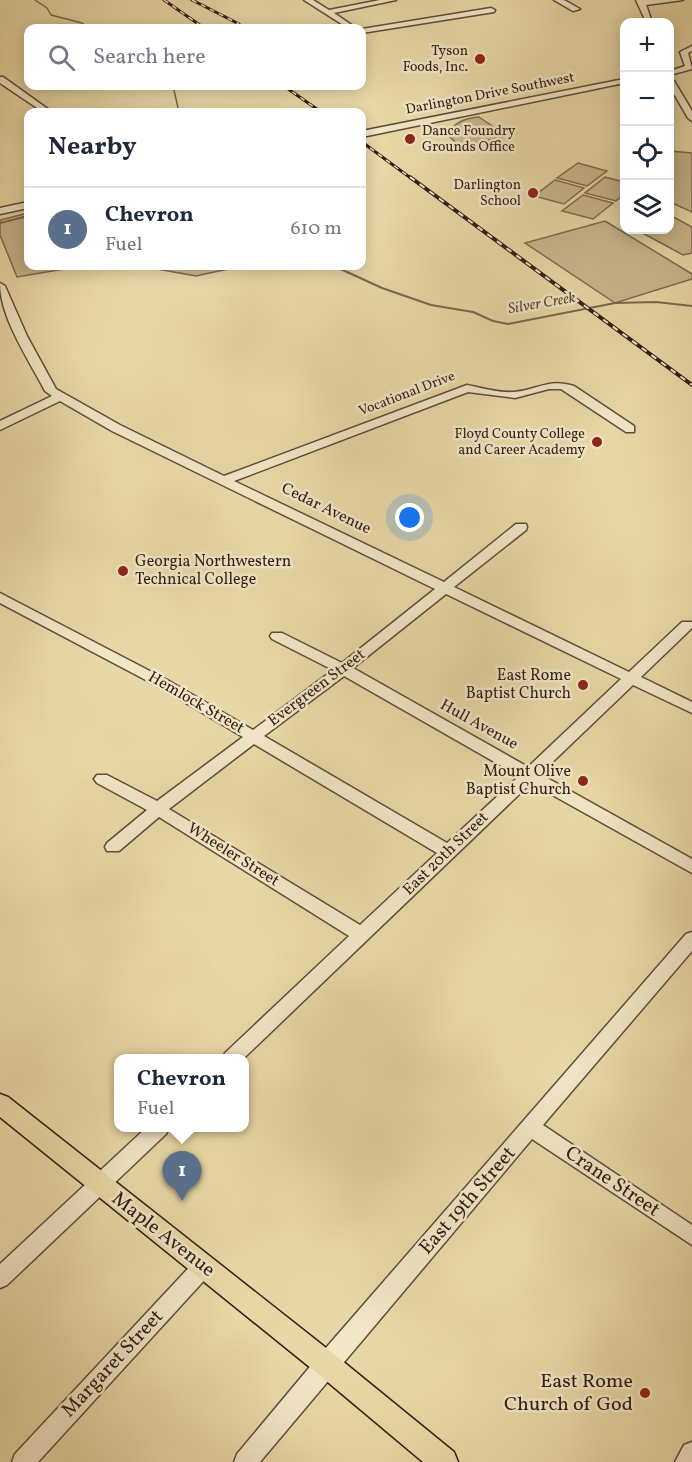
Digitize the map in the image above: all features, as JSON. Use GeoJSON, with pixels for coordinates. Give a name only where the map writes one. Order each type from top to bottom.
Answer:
{"type":"FeatureCollection","features":[{"type":"Feature","properties":{"kind":"main road","name":"Maple Avenue"},"geometry":{"type":"LineString","coordinates":[[0,1104],[326,1364],[444,1462]]}},
{"type":"Feature","properties":{"kind":"street"},"geometry":{"type":"LineString","coordinates":[[309,0],[347,24]]}},
{"type":"Feature","properties":{"kind":"street"},"geometry":{"type":"LineString","coordinates":[[345,0],[356,7]]}},
{"type":"Feature","properties":{"kind":"street"},"geometry":{"type":"LineString","coordinates":[[328,12],[392,0]]}},
{"type":"Feature","properties":{"kind":"street"},"geometry":{"type":"LineString","coordinates":[[558,0],[576,9]]}},
{"type":"Feature","properties":{"kind":"street"},"geometry":{"type":"LineString","coordinates":[[647,18],[641,1],[679,0]]}},
{"type":"Feature","properties":{"kind":"street"},"geometry":{"type":"LineString","coordinates":[[366,30],[491,9]]}},
{"type":"Feature","properties":{"kind":"street"},"geometry":{"type":"LineString","coordinates":[[672,72],[689,67],[684,52],[692,48]]}},
{"type":"Feature","properties":{"kind":"street"},"geometry":{"type":"LineString","coordinates":[[0,79],[42,108]]}},
{"type":"Feature","properties":{"kind":"street","name":"Darlington Drive Southwest"},"geometry":{"type":"LineString","coordinates":[[366,133],[620,82]]}},
{"type":"Feature","properties":{"kind":"street"},"geometry":{"type":"LineString","coordinates":[[674,89],[692,118]]}},
{"type":"Feature","properties":{"kind":"street"},"geometry":{"type":"LineString","coordinates":[[0,211],[24,206]]}},
{"type":"Feature","properties":{"kind":"street","name":"Cedar Avenue"},"geometry":{"type":"LineString","coordinates":[[0,286],[42,376],[51,391],[59,397],[93,416],[692,708]]}},
{"type":"Feature","properties":{"kind":"street","name":"Vocational Drive"},"geometry":{"type":"LineString","coordinates":[[224,480],[467,388],[517,395],[542,386],[563,385],[630,429]]}},
{"type":"Feature","properties":{"kind":"street"},"geometry":{"type":"LineString","coordinates":[[0,426],[59,397]]}},
{"type":"Feature","properties":{"kind":"street","name":"Evergreen Street"},"geometry":{"type":"LineString","coordinates":[[113,847],[158,809],[343,669],[521,527]]}},
{"type":"Feature","properties":{"kind":"street","name":"Hemlock Street"},"geometry":{"type":"LineString","coordinates":[[0,597],[138,669],[449,852]]}},
{"type":"Feature","properties":{"kind":"street","name":"East 20th Street"},"geometry":{"type":"LineString","coordinates":[[237,1054],[687,625]]}},
{"type":"Feature","properties":{"kind":"street","name":"Hull Avenue"},"geometry":{"type":"LineString","coordinates":[[277,636],[343,669],[692,867]]}},
{"type":"Feature","properties":{"kind":"street","name":"Wheeler Street"},"geometry":{"type":"LineString","coordinates":[[102,779],[158,809],[362,934]]}},
{"type":"Feature","properties":{"kind":"street","name":"East 19th Street"},"geometry":{"type":"LineString","coordinates":[[245,1462],[326,1364],[532,1128],[692,939]]}},
{"type":"Feature","properties":{"kind":"street","name":"Crane Street"},"geometry":{"type":"LineString","coordinates":[[532,1128],[692,1236]]}},
{"type":"Feature","properties":{"kind":"street"},"geometry":{"type":"LineString","coordinates":[[0,1278],[155,1132]]}},
{"type":"Feature","properties":{"kind":"street","name":"Margaret Street"},"geometry":{"type":"LineString","coordinates":[[23,1462],[203,1266]]}},
{"type":"Feature","properties":{"kind":"street"},"geometry":{"type":"LineString","coordinates":[[686,1462],[692,1453]]}},
{"type":"Feature","properties":{"kind":"shaded area"},"geometry":{"type":"Polygon","coordinates":[[[479,117],[507,136],[460,147],[448,135],[453,127],[461,122],[479,117]]]}},
{"type":"Feature","properties":{"kind":"shaded area"},"geometry":{"type":"Polygon","coordinates":[[[674,151],[692,153],[692,212],[674,204],[674,151]]]}},
{"type":"Feature","properties":{"kind":"shaded area"},"geometry":{"type":"Polygon","coordinates":[[[578,163],[607,171],[587,186],[557,178],[578,163]]]}},
{"type":"Feature","properties":{"kind":"shaded area"},"geometry":{"type":"Polygon","coordinates":[[[605,177],[620,181],[620,198],[616,201],[585,193],[605,177]]]}},
{"type":"Feature","properties":{"kind":"shaded area"},"geometry":{"type":"Polygon","coordinates":[[[555,180],[584,188],[564,204],[534,196],[555,180]]]}},
{"type":"Feature","properties":{"kind":"shaded area"},"geometry":{"type":"Polygon","coordinates":[[[583,195],[613,203],[593,219],[562,211],[583,195]]]}},
{"type":"Feature","properties":{"kind":"shaded area"},"geometry":{"type":"Polygon","coordinates":[[[24,214],[24,270],[58,270],[17,277],[0,235],[0,220],[24,214]]]}},
{"type":"Feature","properties":{"kind":"shaded area"},"geometry":{"type":"Polygon","coordinates":[[[674,217],[692,227],[692,253],[683,255],[644,234],[674,234],[674,217]]]}},
{"type":"Feature","properties":{"kind":"shaded area"},"geometry":{"type":"Polygon","coordinates":[[[605,221],[620,230],[620,234],[626,234],[692,274],[692,279],[615,303],[525,243],[605,221]]]}},
{"type":"Feature","properties":{"kind":"shaded area"},"geometry":{"type":"Polygon","coordinates":[[[163,270],[224,270],[196,276],[163,270]]]}},
{"type":"Feature","properties":{"kind":"waterway","name":"Silver Creek"},"geometry":{"type":"LineString","coordinates":[[35,0],[47,8],[51,15],[83,24]]}},
{"type":"Feature","properties":{"kind":"waterway","name":"Silver Creek"},"geometry":{"type":"LineString","coordinates":[[174,90],[178,108]]}},
{"type":"Feature","properties":{"kind":"waterway"},"geometry":{"type":"LineString","coordinates":[[0,223],[24,217]]}},
{"type":"Feature","properties":{"kind":"waterway","name":"Silver Creek"},"geometry":{"type":"LineString","coordinates":[[343,270],[382,288],[431,305],[473,312],[493,321],[508,324],[615,303],[656,302],[692,306]]}},
{"type":"Feature","properties":{"kind":"railway"},"geometry":{"type":"LineString","coordinates":[[164,0],[198,24]]}},
{"type":"Feature","properties":{"kind":"railway"},"geometry":{"type":"LineString","coordinates":[[192,0],[239,24]]}},
{"type":"Feature","properties":{"kind":"railway"},"geometry":{"type":"LineString","coordinates":[[290,90],[315,108]]}},
{"type":"Feature","properties":{"kind":"railway"},"geometry":{"type":"LineString","coordinates":[[366,145],[412,179]]}},
{"type":"Feature","properties":{"kind":"railway"},"geometry":{"type":"LineString","coordinates":[[410,177],[692,385]]}},
{"type":"Feature","properties":{"kind":"place","name":"Tyson Foods, Inc."},"geometry":{"type":"Point","coordinates":[480,59]}},
{"type":"Feature","properties":{"kind":"place","name":"Dance Foundry Grounds Office"},"geometry":{"type":"Point","coordinates":[410,139]}},
{"type":"Feature","properties":{"kind":"place","name":"Darlington School"},"geometry":{"type":"Point","coordinates":[533,193]}},
{"type":"Feature","properties":{"kind":"place","name":"Floyd County College and Career Academy"},"geometry":{"type":"Point","coordinates":[597,442]}},
{"type":"Feature","properties":{"kind":"place","name":"Georgia Northwestern Technical College"},"geometry":{"type":"Point","coordinates":[123,571]}},
{"type":"Feature","properties":{"kind":"place","name":"East Rome Baptist Church"},"geometry":{"type":"Point","coordinates":[583,685]}},
{"type":"Feature","properties":{"kind":"place","name":"Mount Olive Baptist Church"},"geometry":{"type":"Point","coordinates":[583,781]}},
{"type":"Feature","properties":{"kind":"place","name":"Chevron"},"geometry":{"type":"Point","coordinates":[182,1201]}},
{"type":"Feature","properties":{"kind":"place","name":"East Rome Church of God"},"geometry":{"type":"Point","coordinates":[645,1393]}}]}
